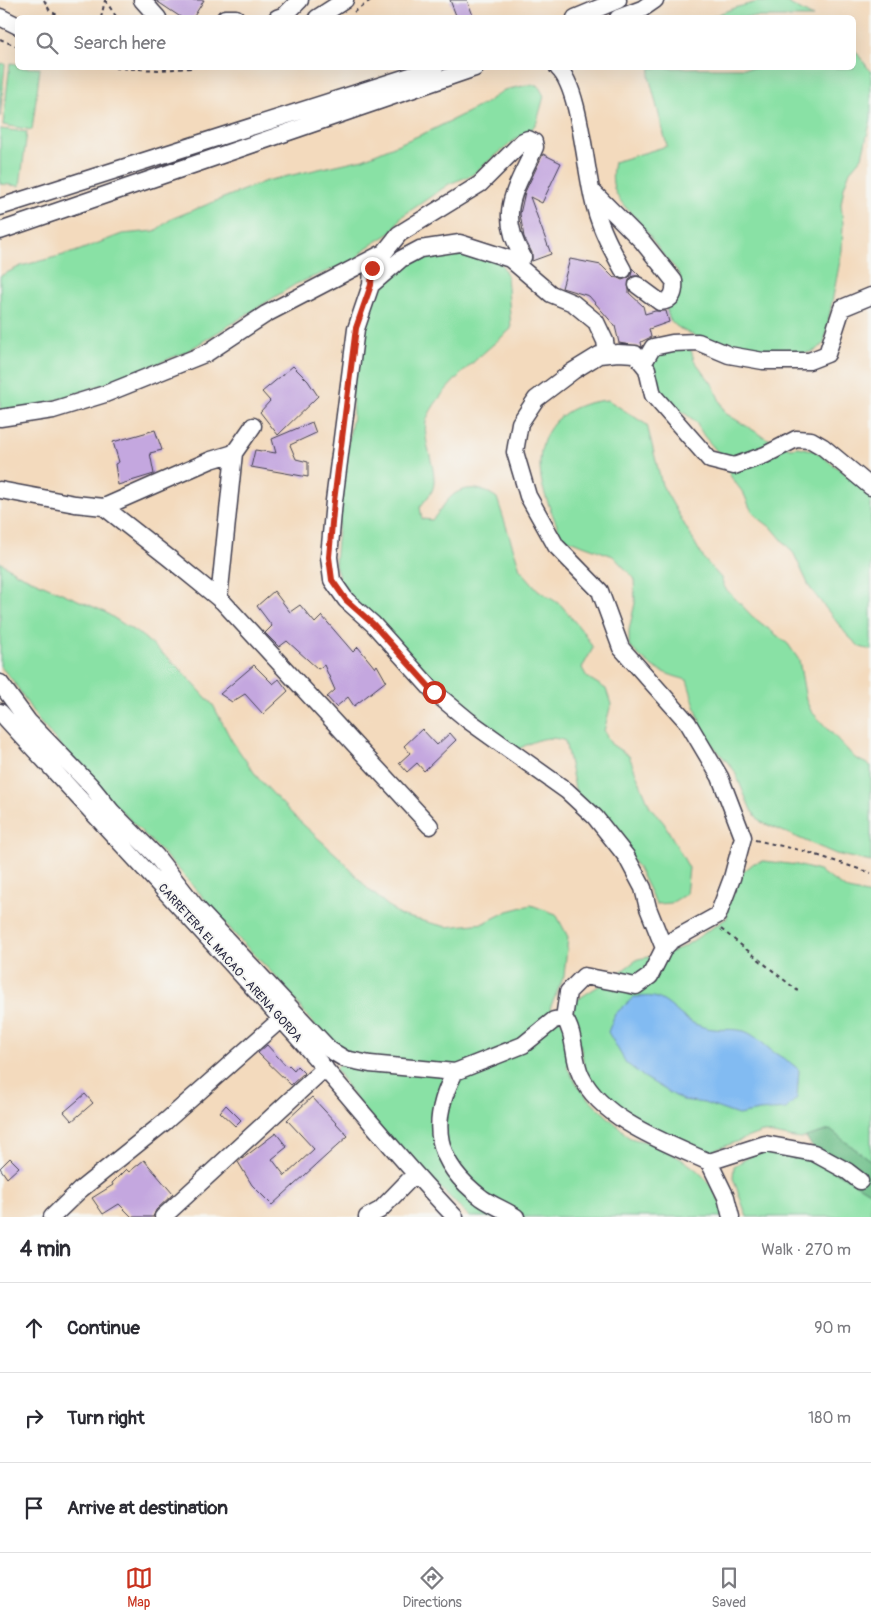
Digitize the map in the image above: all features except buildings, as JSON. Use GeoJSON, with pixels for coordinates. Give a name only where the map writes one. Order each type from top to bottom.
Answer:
{"type":"FeatureCollection","features":[{"type":"Feature","properties":{"kind":"street"},"geometry":{"type":"LineString","coordinates":[[142,0],[155,15]]}},
{"type":"Feature","properties":{"kind":"street"},"geometry":{"type":"LineString","coordinates":[[285,15],[300,0]]}},
{"type":"Feature","properties":{"kind":"street"},"geometry":{"type":"LineString","coordinates":[[582,15],[618,0]]}},
{"type":"Feature","properties":{"kind":"street"},"geometry":{"type":"LineString","coordinates":[[626,15],[642,9],[655,0]]}},
{"type":"Feature","properties":{"kind":"street"},"geometry":{"type":"LineString","coordinates":[[325,15],[348,7]]}},
{"type":"Feature","properties":{"kind":"street"},"geometry":{"type":"LineString","coordinates":[[0,17],[15,24]]}},
{"type":"Feature","properties":{"kind":"street"},"geometry":{"type":"LineString","coordinates":[[0,207],[430,70]]}},
{"type":"Feature","properties":{"kind":"street"},"geometry":{"type":"LineString","coordinates":[[0,231],[469,70]]}},
{"type":"Feature","properties":{"kind":"street"},"geometry":{"type":"LineString","coordinates":[[560,70],[573,97],[595,207],[609,246],[623,270]]}},
{"type":"Feature","properties":{"kind":"street"},"geometry":{"type":"LineString","coordinates":[[524,257],[514,241],[510,227],[510,203],[515,187],[535,147],[534,142],[528,139],[523,141],[480,184],[399,234],[372,268],[371,285],[356,328],[334,501],[329,557],[332,580],[346,600],[373,624],[434,692],[469,721],[567,791],[595,817],[626,856],[639,880],[664,948]]}},
{"type":"Feature","properties":{"kind":"street"},"geometry":{"type":"LineString","coordinates":[[591,189],[642,241],[674,280],[675,289],[673,296],[667,302],[660,302],[637,285]]}},
{"type":"Feature","properties":{"kind":"street"},"geometry":{"type":"LineString","coordinates":[[371,285],[401,259],[420,249],[460,243],[510,260],[551,294],[573,303],[596,322],[605,342],[607,354]]}},
{"type":"Feature","properties":{"kind":"street"},"geometry":{"type":"LineString","coordinates":[[0,418],[53,410],[105,394],[207,353],[266,314],[385,252]]}},
{"type":"Feature","properties":{"kind":"street"},"geometry":{"type":"LineString","coordinates":[[643,364],[653,347],[672,343],[698,342],[729,355],[763,361],[809,361],[828,354],[842,308],[871,296]]}},
{"type":"Feature","properties":{"kind":"street"},"geometry":{"type":"LineString","coordinates":[[731,1217],[726,1197],[709,1162],[638,1129],[606,1106],[585,1084],[577,1067],[571,1026],[564,1018],[568,992],[584,976],[636,986],[650,976],[664,948],[671,941],[718,915],[732,878],[743,837],[720,777],[688,723],[621,648],[600,592],[556,546],[528,496],[515,452],[520,423],[536,399],[573,371],[599,355],[635,354],[647,369],[653,395],[710,460],[734,466],[765,455],[796,439],[811,440],[823,447],[871,487]]}},
{"type":"Feature","properties":{"kind":"street"},"geometry":{"type":"LineString","coordinates":[[219,599],[234,454],[253,426]]}},
{"type":"Feature","properties":{"kind":"street"},"geometry":{"type":"LineString","coordinates":[[0,490],[75,504],[104,507],[210,460],[234,454]]}},
{"type":"Feature","properties":{"kind":"street"},"geometry":{"type":"LineString","coordinates":[[104,507],[219,599],[293,675],[430,826]]}},
{"type":"Feature","properties":{"kind":"street"},"geometry":{"type":"LineString","coordinates":[[0,683],[28,721],[90,785],[112,812],[156,856],[201,912],[330,1050],[345,1059],[370,1064],[455,1072],[523,1045],[554,1020],[564,1018]]}},
{"type":"Feature","properties":{"kind":"street","name":"CARRETERA EL MACAO - ARENA GORDA"},"geometry":{"type":"LineString","coordinates":[[0,712],[325,1068],[378,1129],[414,1175],[451,1216]]}},
{"type":"Feature","properties":{"kind":"street"},"geometry":{"type":"LineString","coordinates":[[52,1217],[80,1190],[166,1121],[281,1019]]}},
{"type":"Feature","properties":{"kind":"street"},"geometry":{"type":"LineString","coordinates":[[163,1217],[325,1068]]}},
{"type":"Feature","properties":{"kind":"street"},"geometry":{"type":"LineString","coordinates":[[455,1072],[446,1088],[440,1112],[440,1135],[445,1159],[482,1198],[516,1217]]}},
{"type":"Feature","properties":{"kind":"street"},"geometry":{"type":"LineString","coordinates":[[709,1162],[765,1144],[814,1153],[847,1171],[860,1181]]}},
{"type":"Feature","properties":{"kind":"street"},"geometry":{"type":"LineString","coordinates":[[367,1217],[380,1210],[414,1175]]}},
{"type":"Feature","properties":{"kind":"path"},"geometry":{"type":"LineString","coordinates":[[44,0],[50,11],[57,15]]}},
{"type":"Feature","properties":{"kind":"path"},"geometry":{"type":"LineString","coordinates":[[102,15],[105,0]]}},
{"type":"Feature","properties":{"kind":"path"},"geometry":{"type":"LineString","coordinates":[[105,0],[115,15]]}},
{"type":"Feature","properties":{"kind":"path"},"geometry":{"type":"LineString","coordinates":[[348,7],[371,0]]}},
{"type":"Feature","properties":{"kind":"path"},"geometry":{"type":"LineString","coordinates":[[0,39],[15,45]]}},
{"type":"Feature","properties":{"kind":"path"},"geometry":{"type":"LineString","coordinates":[[743,837],[804,851],[871,873]]}},
{"type":"Feature","properties":{"kind":"path"},"geometry":{"type":"LineString","coordinates":[[709,920],[798,991]]}},
{"type":"Feature","properties":{"kind":"green space"},"geometry":{"type":"Polygon","coordinates":[[[757,2],[786,2],[809,15],[716,15],[757,2]]]}},
{"type":"Feature","properties":{"kind":"green space"},"geometry":{"type":"Polygon","coordinates":[[[856,52],[871,72],[871,119],[862,157],[850,171],[844,187],[841,204],[843,224],[842,250],[824,344],[818,349],[798,354],[780,354],[737,348],[697,337],[681,329],[671,321],[666,306],[681,280],[680,276],[645,229],[623,205],[615,191],[612,174],[614,162],[667,146],[649,76],[650,70],[856,70],[856,52]]]}},
{"type":"Feature","properties":{"kind":"green space"},"geometry":{"type":"Polygon","coordinates":[[[0,63],[5,64],[0,117],[0,63]]]}},
{"type":"Feature","properties":{"kind":"green space"},"geometry":{"type":"Polygon","coordinates":[[[10,63],[15,64],[15,70],[40,70],[32,130],[3,125],[10,63]]]}},
{"type":"Feature","properties":{"kind":"green space"},"geometry":{"type":"Polygon","coordinates":[[[538,85],[544,96],[537,122],[531,130],[516,139],[472,175],[449,184],[401,217],[392,232],[366,248],[355,260],[296,284],[186,352],[117,380],[35,407],[0,412],[0,276],[21,266],[75,252],[122,234],[155,231],[171,219],[266,181],[363,159],[432,130],[484,104],[504,90],[538,85]]]}},
{"type":"Feature","properties":{"kind":"green space"},"geometry":{"type":"Polygon","coordinates":[[[0,129],[27,132],[20,186],[0,184],[0,129]]]}},
{"type":"Feature","properties":{"kind":"green space"},"geometry":{"type":"Polygon","coordinates":[[[450,251],[481,254],[500,261],[507,275],[511,329],[462,372],[439,398],[431,411],[425,430],[433,467],[434,484],[432,491],[420,507],[422,519],[432,520],[449,499],[456,493],[467,489],[488,492],[497,498],[520,569],[538,590],[561,605],[584,633],[593,648],[582,668],[587,677],[606,689],[611,704],[604,731],[611,744],[629,756],[650,807],[664,823],[689,868],[686,894],[671,903],[656,904],[637,866],[576,793],[565,741],[547,738],[517,750],[453,703],[342,587],[335,565],[343,470],[353,416],[351,376],[357,344],[374,294],[397,269],[410,260],[433,253],[450,251]]]}},
{"type":"Feature","properties":{"kind":"green space"},"geometry":{"type":"Polygon","coordinates":[[[676,347],[691,350],[694,360],[713,385],[725,413],[766,438],[790,448],[799,447],[815,451],[859,484],[871,496],[871,650],[860,647],[847,635],[810,588],[794,554],[773,529],[757,517],[750,508],[744,494],[731,477],[721,456],[704,436],[695,421],[664,398],[654,384],[653,357],[660,352],[676,347]]]}},
{"type":"Feature","properties":{"kind":"green space"},"geometry":{"type":"Polygon","coordinates":[[[608,400],[647,425],[662,485],[704,559],[721,578],[725,588],[753,617],[788,644],[799,660],[806,700],[811,711],[855,758],[871,766],[871,862],[836,854],[761,822],[751,810],[734,770],[704,735],[687,680],[655,668],[629,646],[629,630],[635,603],[634,578],[613,556],[561,537],[542,485],[540,461],[542,446],[547,433],[565,413],[592,402],[608,400]]]}},
{"type":"Feature","properties":{"kind":"green space"},"geometry":{"type":"Polygon","coordinates":[[[0,562],[18,574],[103,611],[142,636],[178,667],[213,705],[232,741],[258,778],[296,818],[340,858],[367,888],[399,915],[447,927],[484,923],[508,911],[531,905],[556,914],[568,937],[564,976],[550,1008],[579,1043],[573,1011],[575,1001],[638,959],[669,953],[685,946],[727,918],[728,905],[743,872],[754,863],[764,861],[797,865],[819,871],[848,890],[871,895],[871,1161],[830,1130],[800,1139],[762,1132],[707,1153],[634,1118],[609,1100],[585,1072],[580,1044],[567,1067],[583,1092],[627,1136],[663,1149],[697,1170],[713,1190],[720,1202],[725,1217],[470,1217],[366,1115],[335,1068],[350,1056],[328,1043],[281,982],[239,939],[184,875],[94,783],[38,720],[14,682],[0,666],[0,562]]]}},
{"type":"Feature","properties":{"kind":"green space"},"geometry":{"type":"Polygon","coordinates":[[[830,1130],[871,1161],[871,1193],[823,1164],[806,1137],[830,1130]]]}},
{"type":"Feature","properties":{"kind":"green space"},"geometry":{"type":"Polygon","coordinates":[[[771,1151],[823,1164],[871,1193],[871,1217],[747,1217],[733,1178],[734,1166],[756,1153],[771,1151]]]}},
{"type":"Feature","properties":{"kind":"water"},"geometry":{"type":"Polygon","coordinates":[[[634,997],[654,997],[660,999],[685,1018],[702,1027],[744,1031],[754,1036],[799,1070],[797,1098],[786,1109],[738,1115],[704,1103],[682,1100],[644,1077],[626,1063],[608,1032],[615,1014],[634,997]]]}},
{"type":"Feature","properties":{"kind":"route"},"geometry":{"type":"LineString","coordinates":[[372,268],[371,285],[356,328],[334,501],[329,557],[332,580],[346,600],[373,624],[434,692]]}}]}
